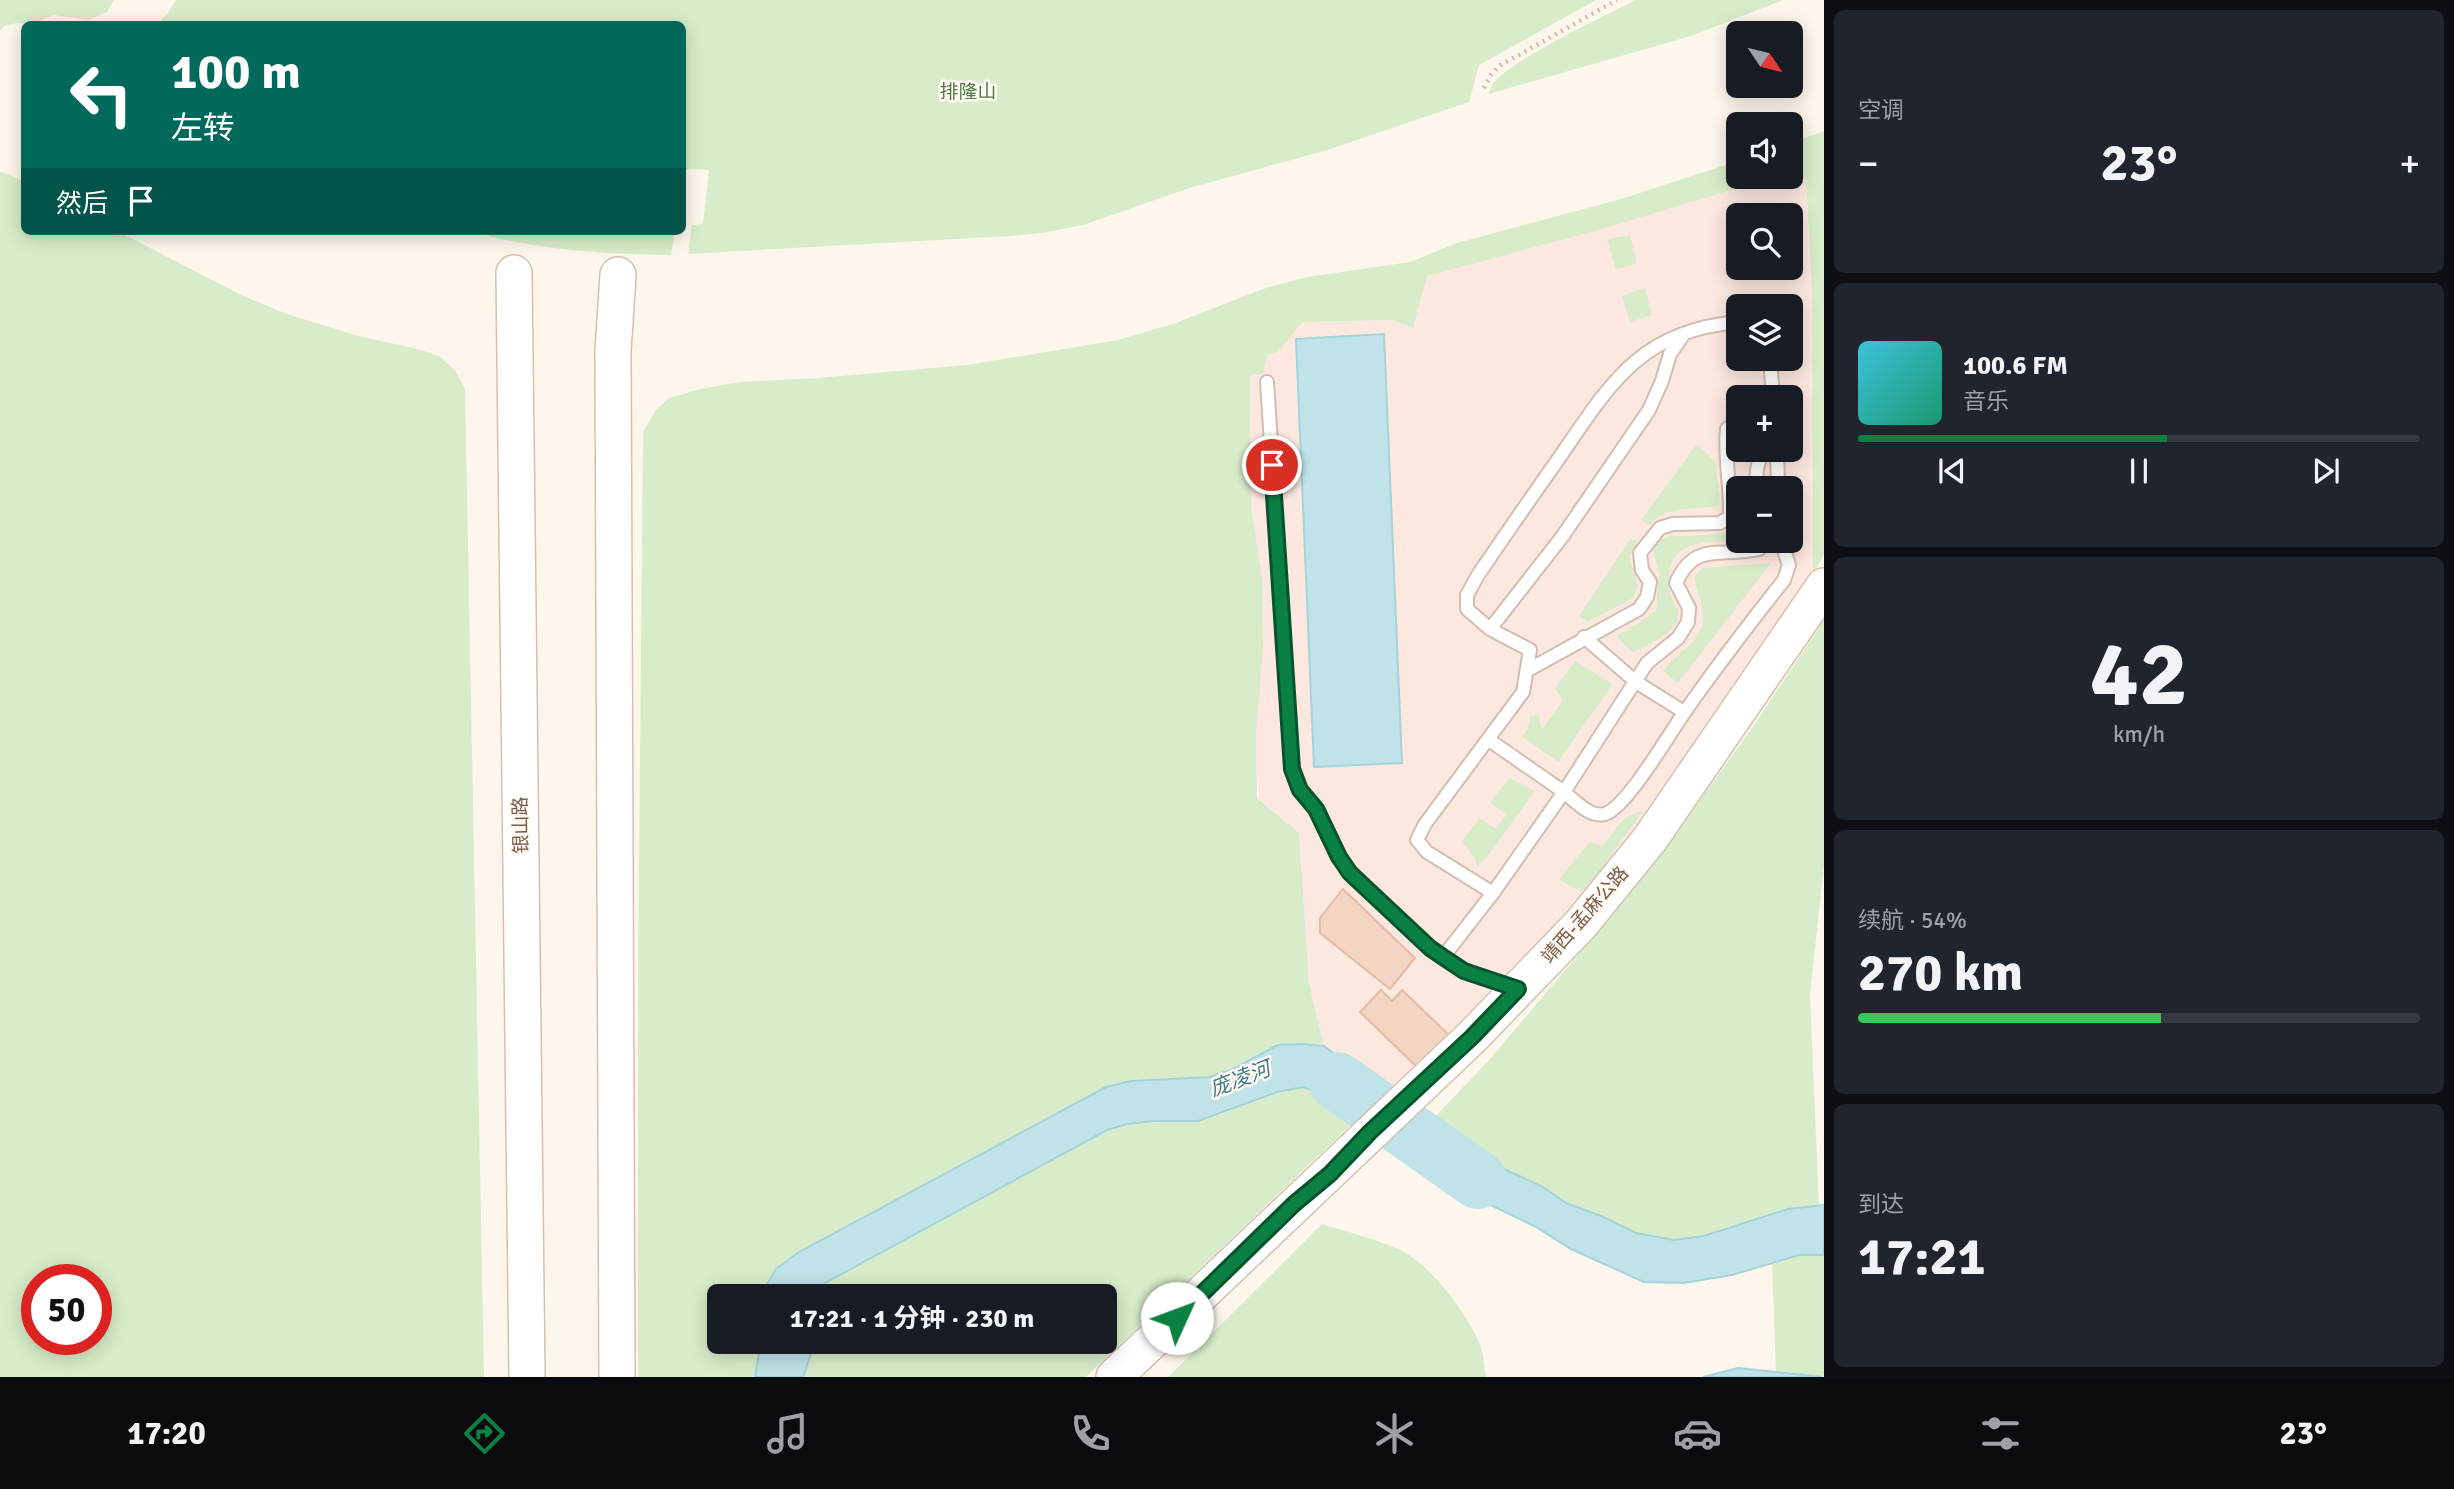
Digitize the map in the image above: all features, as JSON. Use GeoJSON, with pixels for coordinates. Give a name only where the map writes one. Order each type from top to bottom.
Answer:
{"type":"FeatureCollection","features":[{"type":"Feature","properties":{"kind":"main road","name":"银山路"},"geometry":{"type":"LineString","coordinates":[[514,273],[527,1377]]}},
{"type":"Feature","properties":{"kind":"main road"},"geometry":{"type":"LineString","coordinates":[[617,1377],[613,351],[618,275]]}},
{"type":"Feature","properties":{"kind":"main road","name":"靖西-孟麻公路"},"geometry":{"type":"LineString","coordinates":[[1114,1377],[1472,1037],[1581,923],[1650,839],[1824,586]]}},
{"type":"Feature","properties":{"kind":"lane"},"geometry":{"type":"LineString","coordinates":[[1493,893],[1427,852],[1417,840],[1425,824],[1522,692],[1528,670],[1530,650],[1490,629],[1467,609],[1467,595],[1478,575],[1604,393],[1632,363],[1686,331],[1726,323]]}},
{"type":"Feature","properties":{"kind":"lane"},"geometry":{"type":"LineString","coordinates":[[1490,629],[1562,537],[1649,410],[1670,354],[1686,331]]}},
{"type":"Feature","properties":{"kind":"lane"},"geometry":{"type":"LineString","coordinates":[[1267,382],[1292,769],[1300,790],[1316,809],[1339,857],[1350,873],[1430,948],[1464,971],[1518,989]]}},
{"type":"Feature","properties":{"kind":"lane"},"geometry":{"type":"LineString","coordinates":[[1528,670],[1639,609],[1647,597],[1650,582],[1642,570],[1640,553],[1660,528],[1673,524],[1720,523],[1730,517],[1724,451],[1726,436]]}},
{"type":"Feature","properties":{"kind":"lane"},"geometry":{"type":"LineString","coordinates":[[1443,957],[1493,893],[1564,792],[1647,663],[1678,638],[1688,622],[1689,608],[1676,583],[1682,569],[1694,557],[1726,552]]}},
{"type":"Feature","properties":{"kind":"lane"},"geometry":{"type":"LineString","coordinates":[[1489,740],[1590,813],[1604,814],[1616,807],[1784,580],[1789,565],[1785,553]]}},
{"type":"Feature","properties":{"kind":"lane"},"geometry":{"type":"LineString","coordinates":[[1584,638],[1636,682],[1684,712]]}},
{"type":"Feature","properties":{"kind":"path"},"geometry":{"type":"LineString","coordinates":[[1484,88],[1499,66],[1618,0]]}},
{"type":"Feature","properties":{"kind":"shaded area"},"geometry":{"type":"Polygon","coordinates":[[[1803,177],[1806,178],[1812,295],[1813,575],[1587,901],[1389,1096],[1324,1046],[1309,983],[1299,833],[1258,798],[1256,734],[1263,650],[1262,577],[1251,506],[1250,375],[1263,373],[1268,354],[1278,351],[1302,322],[1394,320],[1426,276],[1599,230],[1733,189],[1803,189],[1803,177]]]}},
{"type":"Feature","properties":{"kind":"green space"},"geometry":{"type":"Polygon","coordinates":[[[0,0],[114,0],[107,12],[88,20],[53,15],[40,21],[21,21],[21,23],[4,26],[0,31],[0,0]]]}},
{"type":"Feature","properties":{"kind":"green space","name":"排隆山"},"geometry":{"type":"Polygon","coordinates":[[[176,0],[1596,0],[1479,65],[1469,102],[1324,151],[1186,189],[1083,225],[1010,236],[688,254],[692,225],[703,224],[709,170],[686,169],[686,21],[160,21],[176,0]]]}},
{"type":"Feature","properties":{"kind":"green space"},"geometry":{"type":"Polygon","coordinates":[[[1636,0],[1783,0],[1691,36],[1488,94],[1502,75],[1559,39],[1636,0]]]}},
{"type":"Feature","properties":{"kind":"green space"},"geometry":{"type":"Polygon","coordinates":[[[1824,131],[1824,554],[1813,575],[1812,295],[1806,178],[1803,177],[1803,138],[1824,131]]]}},
{"type":"Feature","properties":{"kind":"green space"},"geometry":{"type":"Polygon","coordinates":[[[1726,165],[1726,189],[1734,189],[1599,230],[1427,276],[1413,328],[1393,320],[1302,322],[1278,352],[1268,354],[1263,374],[1250,375],[1251,506],[1262,577],[1263,650],[1256,734],[1257,798],[1299,833],[1309,983],[1324,1046],[1300,1044],[1260,1053],[1231,1070],[1209,1077],[1156,1079],[1106,1087],[1054,1115],[775,1284],[707,1284],[707,1354],[759,1354],[755,1377],[638,1377],[643,432],[656,410],[669,398],[740,382],[967,365],[1118,340],[1173,324],[1263,289],[1307,277],[1410,262],[1457,243],[1621,199],[1726,165]]]}},
{"type":"Feature","properties":{"kind":"green space"},"geometry":{"type":"Polygon","coordinates":[[[0,171],[21,180],[21,235],[125,235],[241,295],[287,314],[358,336],[439,356],[455,370],[465,389],[484,1377],[0,1377],[0,171]]]}},
{"type":"Feature","properties":{"kind":"green space"},"geometry":{"type":"Polygon","coordinates":[[[674,235],[671,255],[602,253],[489,236],[674,235]]]}},
{"type":"Feature","properties":{"kind":"green space"},"geometry":{"type":"Polygon","coordinates":[[[1630,235],[1637,263],[1616,270],[1607,239],[1630,235]]]}},
{"type":"Feature","properties":{"kind":"green space"},"geometry":{"type":"Polygon","coordinates":[[[1645,288],[1652,315],[1630,322],[1622,296],[1645,288]]]}},
{"type":"Feature","properties":{"kind":"green space"},"geometry":{"type":"Polygon","coordinates":[[[1697,444],[1716,463],[1720,505],[1672,511],[1663,514],[1650,525],[1641,520],[1697,444]]]}},
{"type":"Feature","properties":{"kind":"green space"},"geometry":{"type":"Polygon","coordinates":[[[1726,532],[1726,542],[1695,544],[1678,554],[1669,575],[1671,596],[1678,611],[1677,621],[1664,636],[1633,653],[1616,636],[1656,610],[1659,574],[1653,550],[1660,540],[1672,536],[1726,532]]]}},
{"type":"Feature","properties":{"kind":"green space"},"geometry":{"type":"Polygon","coordinates":[[[1630,539],[1638,541],[1629,556],[1638,586],[1633,598],[1587,622],[1579,616],[1630,539]]]}},
{"type":"Feature","properties":{"kind":"green space"},"geometry":{"type":"Polygon","coordinates":[[[1771,563],[1678,683],[1663,671],[1689,646],[1699,632],[1703,614],[1695,576],[1703,568],[1771,563]]]}},
{"type":"Feature","properties":{"kind":"green space"},"geometry":{"type":"Polygon","coordinates":[[[1824,620],[1824,865],[1810,994],[1819,1206],[1788,1209],[1704,1236],[1674,1240],[1636,1233],[1566,1203],[1543,1187],[1491,1163],[1432,1120],[1491,1058],[1643,878],[1753,727],[1824,620]]]}},
{"type":"Feature","properties":{"kind":"green space"},"geometry":{"type":"Polygon","coordinates":[[[1575,661],[1613,684],[1558,762],[1522,736],[1528,728],[1530,716],[1539,715],[1542,730],[1563,700],[1555,689],[1575,661]]]}},
{"type":"Feature","properties":{"kind":"green space"},"geometry":{"type":"Polygon","coordinates":[[[1509,778],[1535,791],[1489,855],[1477,867],[1475,858],[1462,841],[1480,818],[1496,829],[1507,814],[1490,803],[1509,778]]]}},
{"type":"Feature","properties":{"kind":"green space"},"geometry":{"type":"Polygon","coordinates":[[[1643,811],[1596,876],[1581,892],[1559,879],[1590,842],[1603,846],[1625,819],[1643,811]]]}},
{"type":"Feature","properties":{"kind":"green space"},"geometry":{"type":"Polygon","coordinates":[[[1303,1087],[1329,1097],[1360,1116],[1117,1347],[1117,1284],[824,1284],[1107,1130],[1127,1124],[1181,1121],[1221,1114],[1277,1092],[1303,1087]]]}},
{"type":"Feature","properties":{"kind":"green space"},"geometry":{"type":"Polygon","coordinates":[[[1322,1224],[1391,1246],[1423,1266],[1447,1291],[1467,1319],[1481,1349],[1486,1377],[1168,1377],[1322,1224]]]}},
{"type":"Feature","properties":{"kind":"green space"},"geometry":{"type":"Polygon","coordinates":[[[1799,1255],[1824,1255],[1824,1377],[1776,1372],[1772,1261],[1799,1255]]]}},
{"type":"Feature","properties":{"kind":"green space"},"geometry":{"type":"Polygon","coordinates":[[[811,1354],[1110,1354],[1086,1377],[803,1377],[811,1354]]]}},
{"type":"Feature","properties":{"kind":"water"},"geometry":{"type":"Polygon","coordinates":[[[1384,334],[1402,763],[1314,767],[1296,339],[1384,334]]]}},
{"type":"Feature","properties":{"kind":"water"},"geometry":{"type":"Polygon","coordinates":[[[1278,1045],[1324,1046],[1389,1096],[1360,1116],[1329,1097],[1303,1087],[1277,1092],[1198,1121],[1155,1121],[1127,1124],[1107,1130],[824,1284],[767,1284],[776,1269],[799,1252],[1106,1087],[1131,1081],[1209,1077],[1231,1070],[1278,1045]]]}},
{"type":"Feature","properties":{"kind":"water"},"geometry":{"type":"Polygon","coordinates":[[[1432,1120],[1491,1163],[1543,1187],[1566,1203],[1636,1233],[1674,1240],[1704,1236],[1788,1209],[1824,1205],[1824,1255],[1799,1255],[1732,1275],[1684,1283],[1644,1282],[1571,1249],[1536,1227],[1482,1201],[1401,1146],[1432,1120]]]}},
{"type":"Feature","properties":{"kind":"water"},"geometry":{"type":"Polygon","coordinates":[[[759,1354],[811,1354],[803,1377],[755,1377],[759,1354]]]}},
{"type":"Feature","properties":{"kind":"water"},"geometry":{"type":"Polygon","coordinates":[[[1738,1368],[1822,1377],[1703,1377],[1738,1368]]]}},
{"type":"Feature","properties":{"kind":"building"},"geometry":{"type":"Polygon","coordinates":[[[1343,889],[1415,958],[1390,989],[1320,933],[1320,918],[1343,889]]]}},
{"type":"Feature","properties":{"kind":"building"},"geometry":{"type":"Polygon","coordinates":[[[1381,990],[1392,1001],[1402,990],[1450,1036],[1418,1068],[1360,1012],[1381,990]]]}},
{"type":"Feature","properties":{"kind":"waterway","name":"庞凌河"},"geometry":{"type":"LineString","coordinates":[[1337,1081],[1478,1180]]}},
{"type":"Feature","properties":{"kind":"route"},"geometry":{"type":"LineString","coordinates":[[1177,1318],[1472,1037],[1518,989],[1464,971],[1430,948],[1350,873],[1339,857],[1316,809],[1300,790],[1292,769],[1272,465]]}}]}
